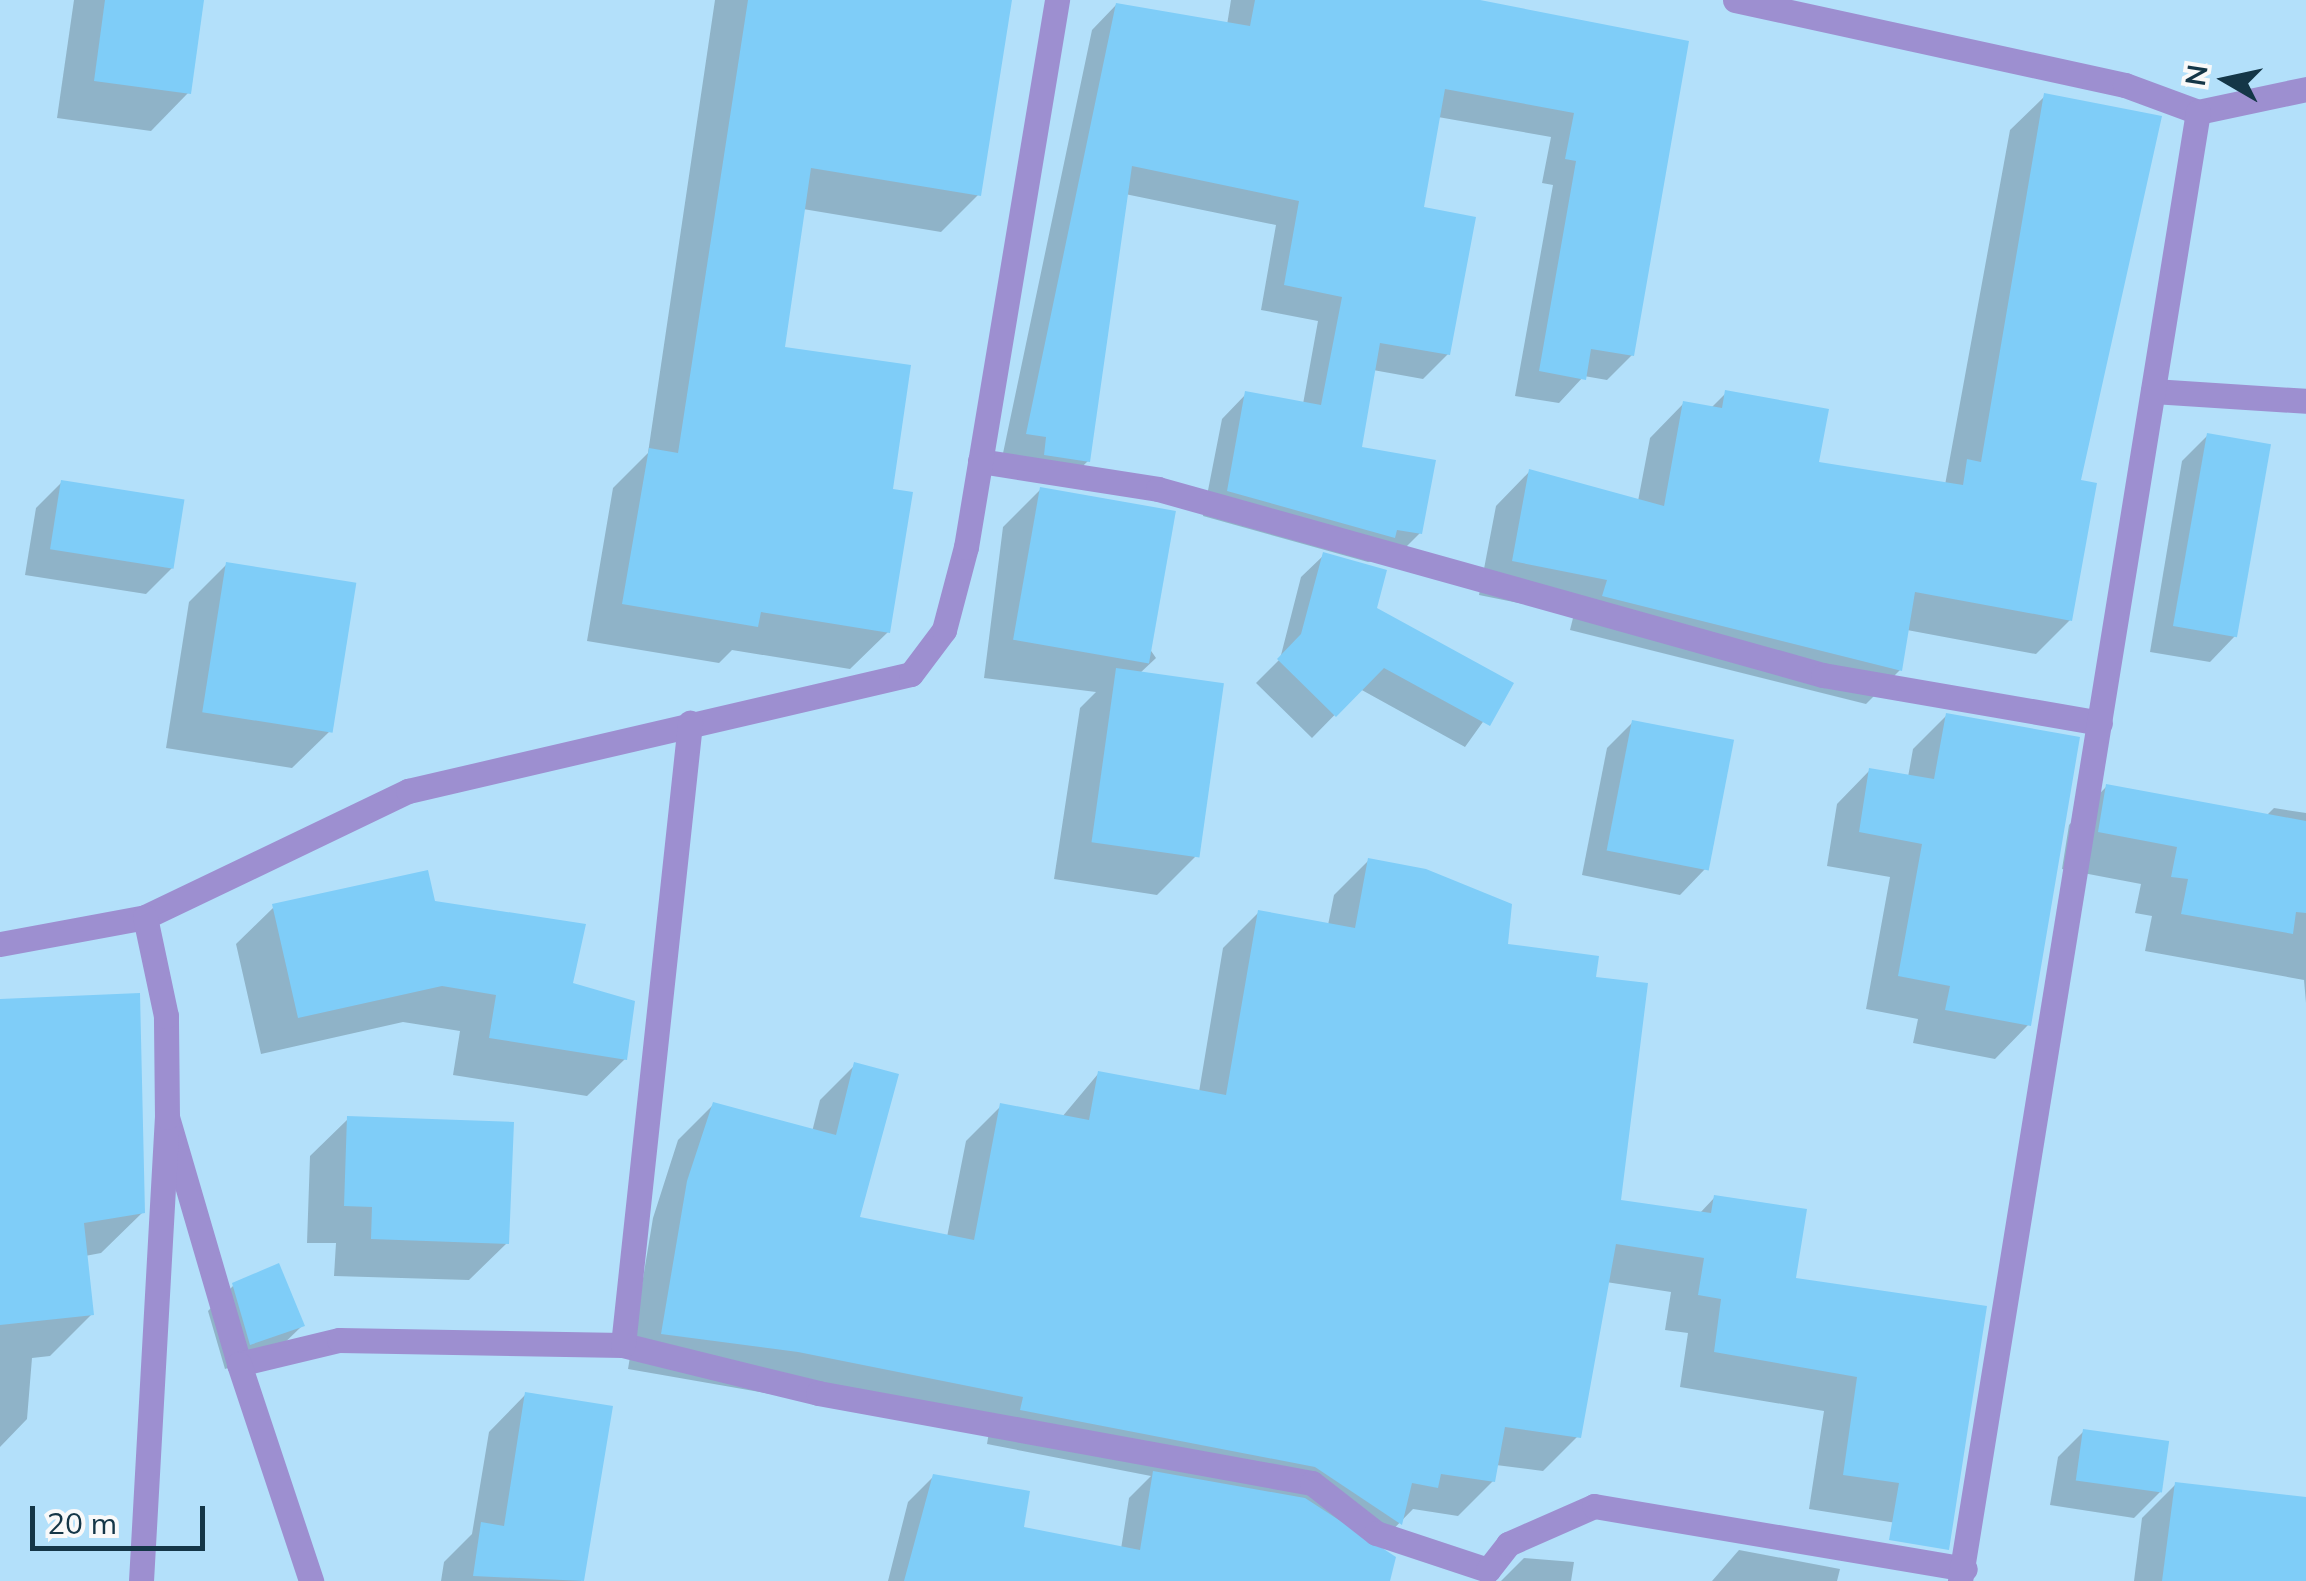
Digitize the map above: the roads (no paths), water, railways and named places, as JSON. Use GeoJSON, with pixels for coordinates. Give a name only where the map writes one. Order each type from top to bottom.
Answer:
{"type":"FeatureCollection","features":[{"type":"Feature","properties":{"kind":"street"},"geometry":{"type":"LineString","coordinates":[[0,944],[145,918],[408,791],[690,722],[911,674],[944,630],[980,461],[1058,0]]}},
{"type":"Feature","properties":{"kind":"street"},"geometry":{"type":"LineString","coordinates":[[1734,0],[2125,84],[2198,112],[2306,89]]}},
{"type":"Feature","properties":{"kind":"street"},"geometry":{"type":"LineString","coordinates":[[239,1364],[339,1340],[623,1345],[818,1393],[1312,1483],[1376,1532],[1488,1570],[1508,1544],[1594,1506],[1963,1575],[2198,112]]}},
{"type":"Feature","properties":{"kind":"street"},"geometry":{"type":"LineString","coordinates":[[2153,391],[2306,401]]}},
{"type":"Feature","properties":{"kind":"street"},"geometry":{"type":"LineString","coordinates":[[980,461],[1158,490],[1823,674],[2100,723]]}},
{"type":"Feature","properties":{"kind":"street"},"geometry":{"type":"LineString","coordinates":[[623,1345],[690,722]]}},
{"type":"Feature","properties":{"kind":"street"},"geometry":{"type":"LineString","coordinates":[[141,1581],[167,1117],[166,1016],[145,918]]}},
{"type":"Feature","properties":{"kind":"street"},"geometry":{"type":"LineString","coordinates":[[167,1117],[239,1364],[311,1581]]}}]}
